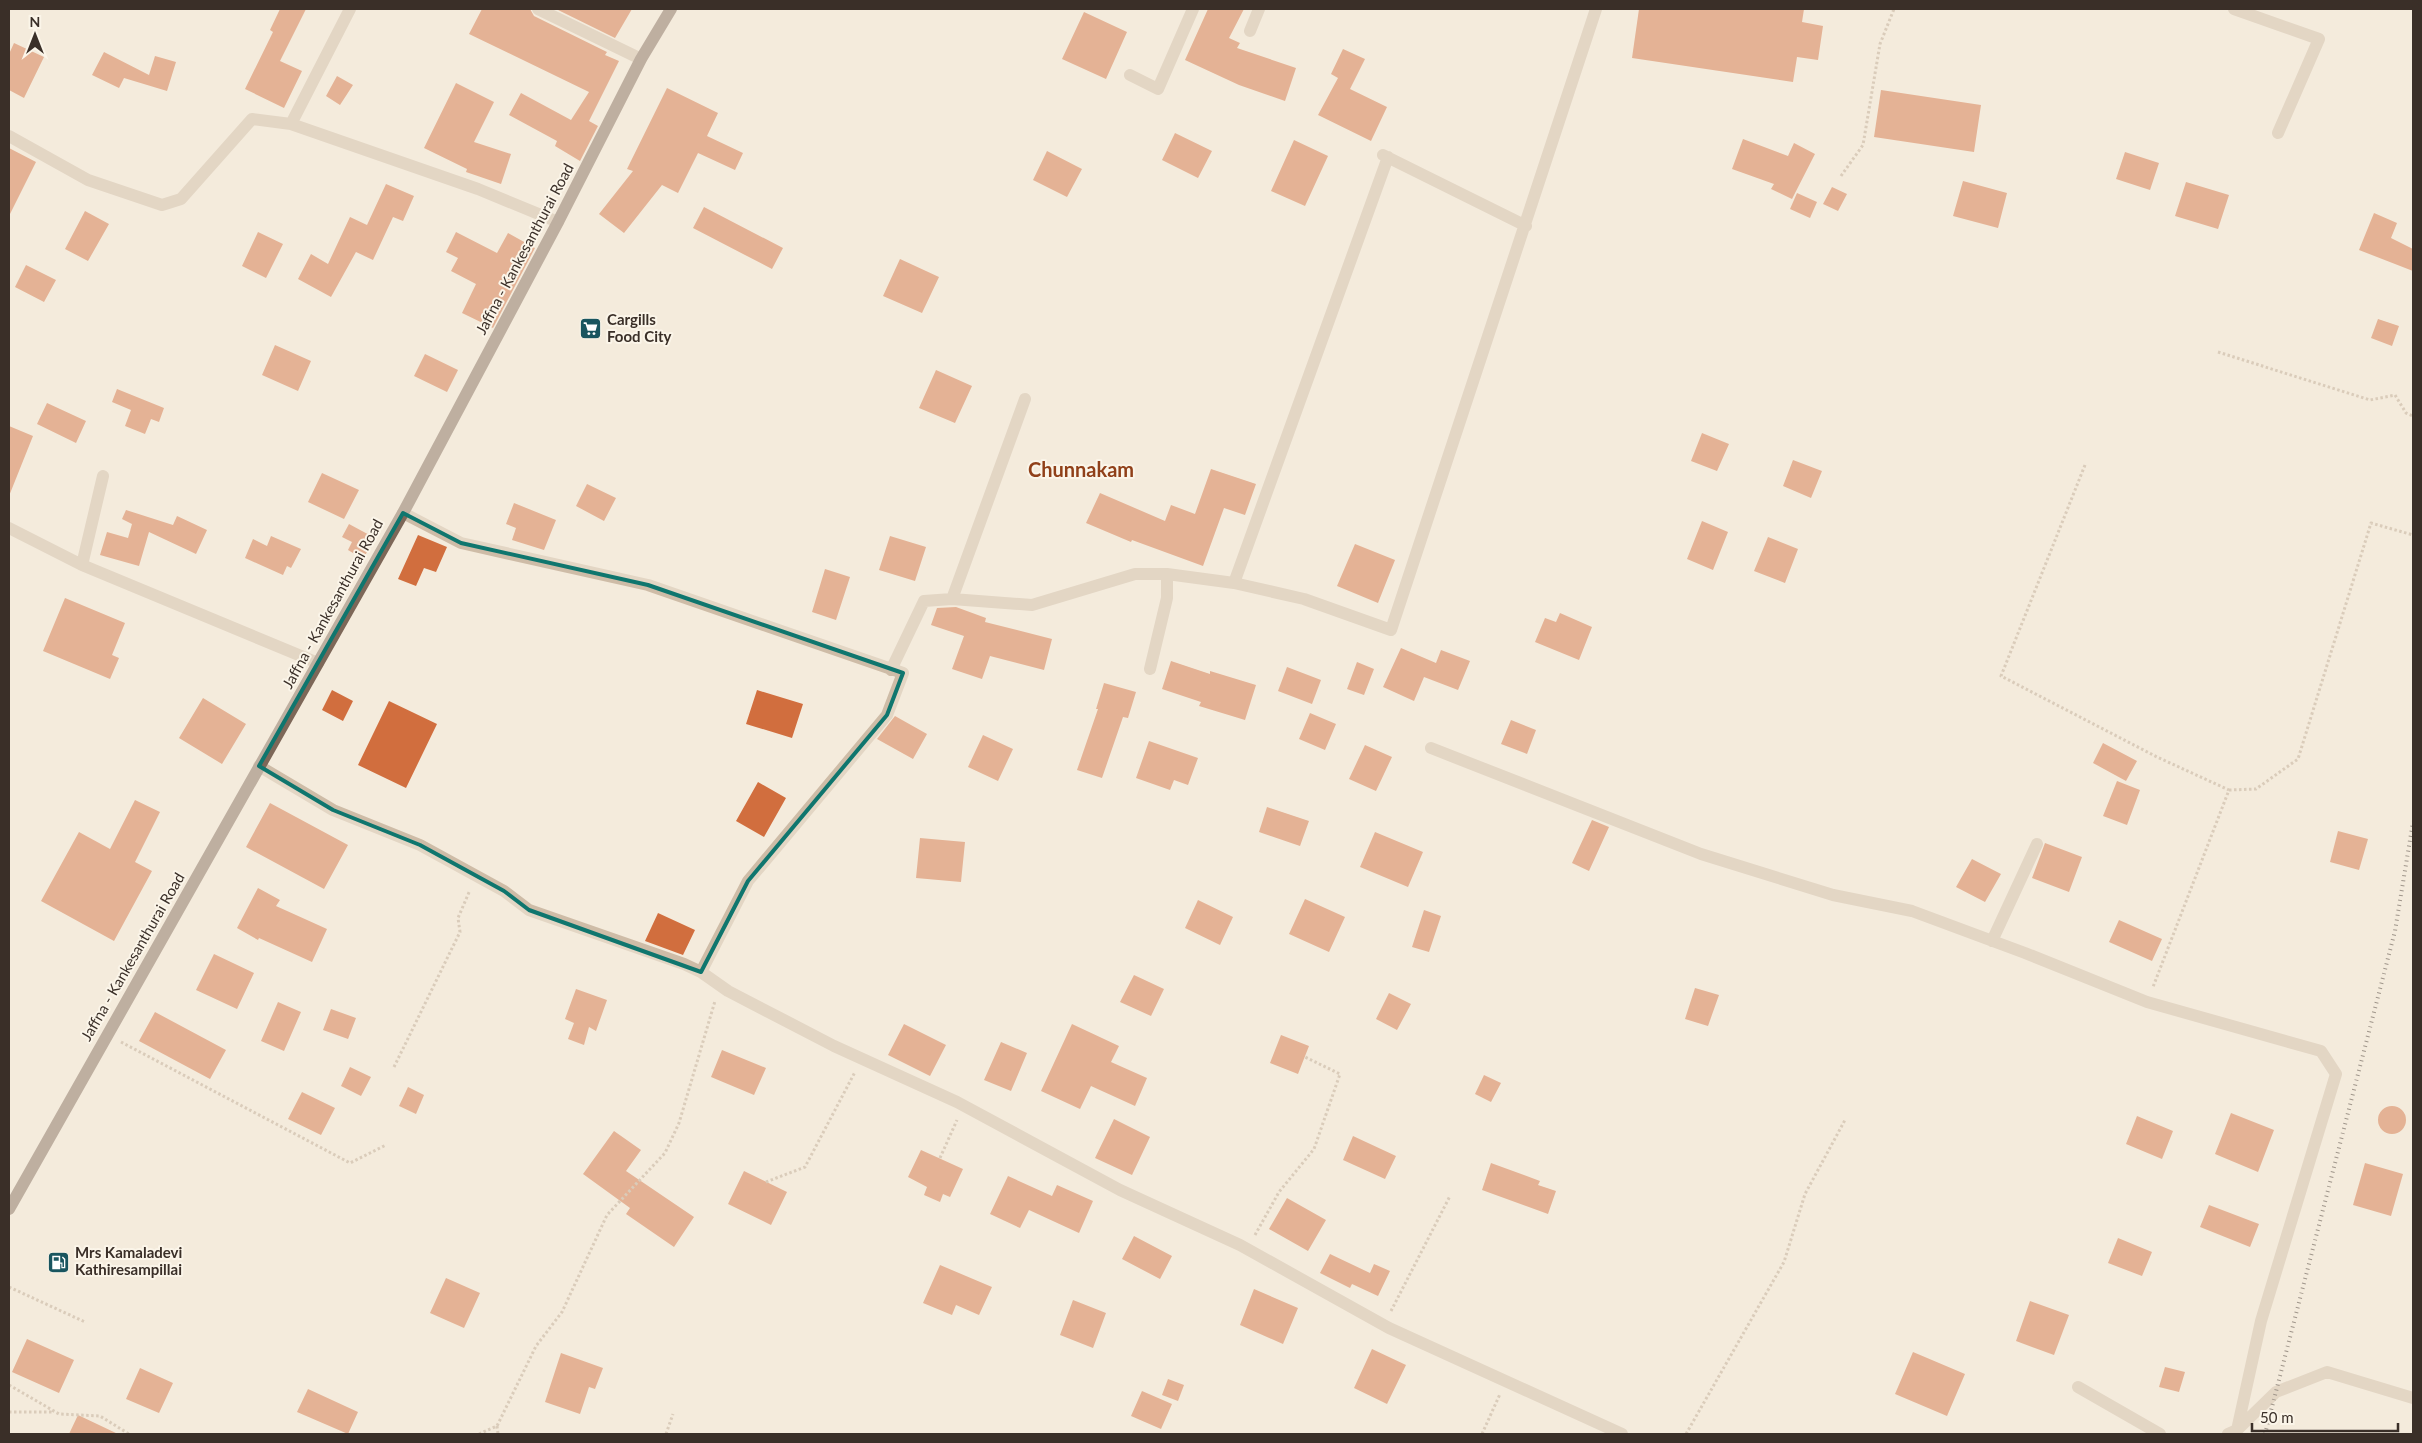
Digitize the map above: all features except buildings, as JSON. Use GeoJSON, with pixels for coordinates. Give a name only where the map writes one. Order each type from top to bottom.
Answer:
{"type":"FeatureCollection","features":[{"type":"Feature","properties":{"kind":"main road","name":"Jaffna - Kankesanthurai Road"},"geometry":{"type":"LineString","coordinates":[[9,1209],[403,514],[558,222],[641,59],[671,9]]}},
{"type":"Feature","properties":{"kind":"street"},"geometry":{"type":"LineString","coordinates":[[291,124],[350,9]]}},
{"type":"Feature","properties":{"kind":"street"},"geometry":{"type":"LineString","coordinates":[[538,9],[641,59]]}},
{"type":"Feature","properties":{"kind":"street"},"geometry":{"type":"LineString","coordinates":[[1130,75],[1158,89],[1193,9]]}},
{"type":"Feature","properties":{"kind":"street"},"geometry":{"type":"LineString","coordinates":[[1250,31],[1260,9]]}},
{"type":"Feature","properties":{"kind":"street"},"geometry":{"type":"LineString","coordinates":[[891,670],[924,601],[952,599],[1032,605],[1134,574],[1167,574],[1234,583],[1304,599],[1391,630],[1526,226],[1596,9]]}},
{"type":"Feature","properties":{"kind":"street"},"geometry":{"type":"LineString","coordinates":[[2234,9],[2320,39],[2278,133]]}},
{"type":"Feature","properties":{"kind":"street"},"geometry":{"type":"LineString","coordinates":[[9,136],[88,180],[162,205],[181,199],[252,119],[291,124],[478,189],[558,222]]}},
{"type":"Feature","properties":{"kind":"street"},"geometry":{"type":"LineString","coordinates":[[1234,583],[1385,156],[1526,226]]}},
{"type":"Feature","properties":{"kind":"street"},"geometry":{"type":"LineString","coordinates":[[952,599],[1025,400]]}},
{"type":"Feature","properties":{"kind":"street"},"geometry":{"type":"LineString","coordinates":[[82,565],[103,476]]}},
{"type":"Feature","properties":{"kind":"street"},"geometry":{"type":"LineString","coordinates":[[403,514],[461,543],[648,585],[903,673],[886,715],[748,881],[701,972]]}},
{"type":"Feature","properties":{"kind":"street"},"geometry":{"type":"LineString","coordinates":[[9,528],[82,565],[318,663]]}},
{"type":"Feature","properties":{"kind":"street"},"geometry":{"type":"LineString","coordinates":[[1150,669],[1167,598],[1167,574]]}},
{"type":"Feature","properties":{"kind":"street"},"geometry":{"type":"LineString","coordinates":[[1431,748],[1701,854],[1833,895],[1912,911],[2147,1002],[2321,1051],[2336,1074],[2261,1321],[2232,1432]]}},
{"type":"Feature","properties":{"kind":"street"},"geometry":{"type":"LineString","coordinates":[[259,766],[333,810],[420,845],[504,891],[529,910],[684,964],[701,972],[720,986],[862,1058],[964,1106],[1120,1190],[1247,1249],[1384,1325],[1622,1434]]}},
{"type":"Feature","properties":{"kind":"street"},"geometry":{"type":"LineString","coordinates":[[1992,941],[2037,844]]}},
{"type":"Feature","properties":{"kind":"street"},"geometry":{"type":"LineString","coordinates":[[2232,1432],[2276,1392],[2326,1372],[2413,1398]]}},
{"type":"Feature","properties":{"kind":"street"},"geometry":{"type":"LineString","coordinates":[[2078,1387],[2160,1434]]}},
{"type":"Feature","properties":{"kind":"path"},"geometry":{"type":"LineString","coordinates":[[1841,176],[1863,145],[1880,44],[1894,9]]}},
{"type":"Feature","properties":{"kind":"path"},"geometry":{"type":"LineString","coordinates":[[2218,352],[2370,400],[2395,395],[2406,413],[2413,416]]}},
{"type":"Feature","properties":{"kind":"path"},"geometry":{"type":"LineString","coordinates":[[2085,465],[2001,676],[2157,757],[2229,790],[2256,789],[2298,759],[2370,522],[2413,535]]}},
{"type":"Feature","properties":{"kind":"path"},"geometry":{"type":"LineString","coordinates":[[2147,1002],[2229,790]]}},
{"type":"Feature","properties":{"kind":"path"},"geometry":{"type":"LineString","coordinates":[[394,1067],[460,932],[458,918],[476,876]]}},
{"type":"Feature","properties":{"kind":"path"},"geometry":{"type":"LineString","coordinates":[[498,1434],[497,1426],[536,1346],[562,1312],[607,1215],[665,1153],[679,1123],[720,986]]}},
{"type":"Feature","properties":{"kind":"path"},"geometry":{"type":"LineString","coordinates":[[107,1034],[350,1164],[386,1145]]}},
{"type":"Feature","properties":{"kind":"path"},"geometry":{"type":"LineString","coordinates":[[1247,1249],[1279,1192],[1314,1149],[1340,1074],[1305,1057]]}},
{"type":"Feature","properties":{"kind":"path"},"geometry":{"type":"LineString","coordinates":[[766,1182],[805,1167],[862,1058]]}},
{"type":"Feature","properties":{"kind":"path"},"geometry":{"type":"LineString","coordinates":[[940,1158],[964,1106]]}},
{"type":"Feature","properties":{"kind":"path"},"geometry":{"type":"LineString","coordinates":[[1686,1434],[1784,1262],[1805,1194],[1845,1120]]}},
{"type":"Feature","properties":{"kind":"path"},"geometry":{"type":"LineString","coordinates":[[1384,1325],[1450,1196]]}},
{"type":"Feature","properties":{"kind":"path"},"geometry":{"type":"LineString","coordinates":[[9,1286],[85,1322]]}},
{"type":"Feature","properties":{"kind":"path"},"geometry":{"type":"LineString","coordinates":[[1482,1434],[1506,1381]]}},
{"type":"Feature","properties":{"kind":"path"},"geometry":{"type":"LineString","coordinates":[[9,1386],[59,1414],[100,1416],[129,1434]]}},
{"type":"Feature","properties":{"kind":"path"},"geometry":{"type":"LineString","coordinates":[[9,1412],[55,1412]]}},
{"type":"Feature","properties":{"kind":"path"},"geometry":{"type":"LineString","coordinates":[[666,1434],[674,1414]]}},
{"type":"Feature","properties":{"kind":"path"},"geometry":{"type":"LineString","coordinates":[[479,1434],[497,1426]]}},
{"type":"Feature","properties":{"kind":"highlighted area"},"geometry":{"type":"Polygon","coordinates":[[[403,513],[461,543],[648,585],[903,673],[887,715],[748,881],[701,972],[529,910],[504,891],[420,845],[333,810],[259,766],[403,513]]]}},
{"type":"Feature","properties":{"kind":"railway"},"geometry":{"type":"LineString","coordinates":[[2265,1434],[2395,931],[2413,822]]}},
{"type":"Feature","properties":{"kind":"place","name":"Cargills Food City"},"geometry":{"type":"Point","coordinates":[591,329]}},
{"type":"Feature","properties":{"kind":"place","name":"Mrs Kamaladevi Kathiresampillai"},"geometry":{"type":"Point","coordinates":[59,1262]}},
{"type":"Feature","properties":{"kind":"district","name":"Chunnakam"},"geometry":{"type":"Point","coordinates":[1081,470]}}]}
